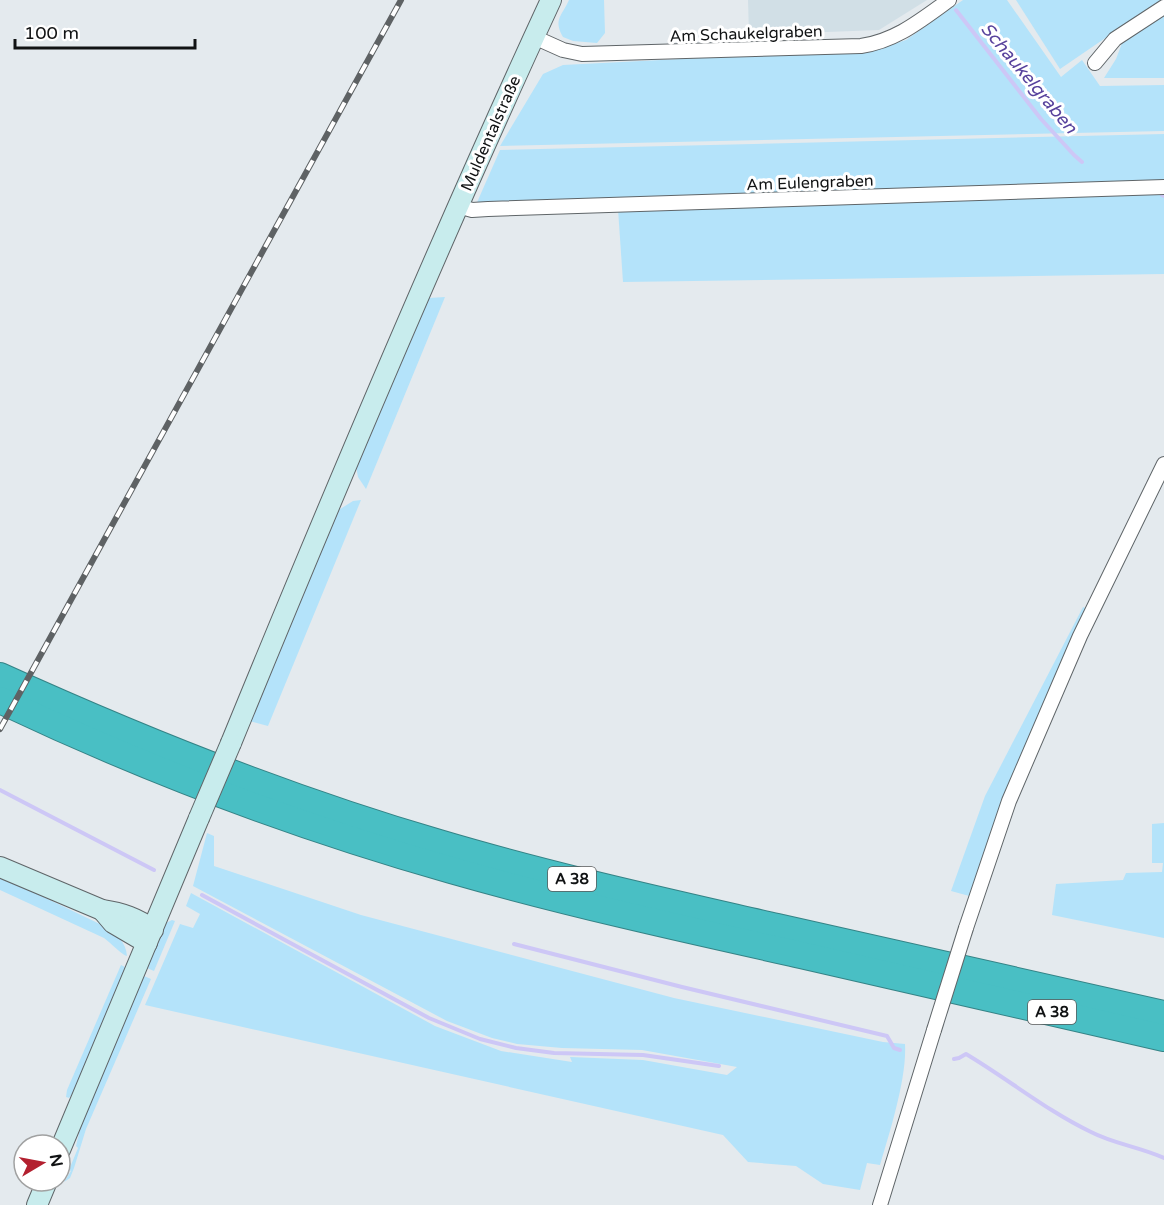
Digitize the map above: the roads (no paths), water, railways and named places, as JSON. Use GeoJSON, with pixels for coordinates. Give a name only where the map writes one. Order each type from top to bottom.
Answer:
{"type":"FeatureCollection","features":[{"type":"Feature","properties":{"kind":"highway","name":"A 38"},"geometry":{"type":"LineString","coordinates":[[0,676],[173,751],[301,799],[439,843],[637,896],[1164,1014]]}},
{"type":"Feature","properties":{"kind":"highway","name":"A 38"},"geometry":{"type":"LineString","coordinates":[[0,700],[72,734],[174,776],[302,824],[449,870],[639,919],[1164,1038]]}},
{"type":"Feature","properties":{"kind":"main road","name":"Muldentalstraße"},"geometry":{"type":"LineString","coordinates":[[67,1133],[324,518],[458,206],[551,0]]}},
{"type":"Feature","properties":{"kind":"main road"},"geometry":{"type":"LineString","coordinates":[[0,867],[57,893],[102,910],[113,923],[150,937]]}},
{"type":"Feature","properties":{"kind":"street","name":"Am Schaukelgraben"},"geometry":{"type":"LineString","coordinates":[[534,37],[563,50],[582,54],[861,46],[878,44],[893,38],[949,0]]}},
{"type":"Feature","properties":{"kind":"street"},"geometry":{"type":"LineString","coordinates":[[1095,63],[1115,39],[1164,7]]}},
{"type":"Feature","properties":{"kind":"street","name":"Am Eulengraben"},"geometry":{"type":"LineString","coordinates":[[458,206],[472,210],[488,210],[1164,187]]}},
{"type":"Feature","properties":{"kind":"street"},"geometry":{"type":"LineString","coordinates":[[880,1205],[966,928],[1009,801],[1080,636],[1164,464]]}},
{"type":"Feature","properties":{"kind":"waterway","name":"Schaukelgraben"},"geometry":{"type":"LineString","coordinates":[[956,10],[1041,119],[1082,162]]}},
{"type":"Feature","properties":{"kind":"waterway"},"geometry":{"type":"LineString","coordinates":[[0,790],[154,870]]}},
{"type":"Feature","properties":{"kind":"waterway"},"geometry":{"type":"LineString","coordinates":[[202,895],[429,1018],[480,1039],[516,1048],[554,1053],[643,1055],[719,1066]]}},
{"type":"Feature","properties":{"kind":"waterway"},"geometry":{"type":"LineString","coordinates":[[514,944],[887,1036],[894,1048],[900,1050]]}},
{"type":"Feature","properties":{"kind":"waterway"},"geometry":{"type":"LineString","coordinates":[[954,1059],[966,1054],[1075,1124],[1109,1140],[1164,1158]]}},
{"type":"Feature","properties":{"kind":"railway"},"geometry":{"type":"LineString","coordinates":[[0,729],[401,0]]}}]}
